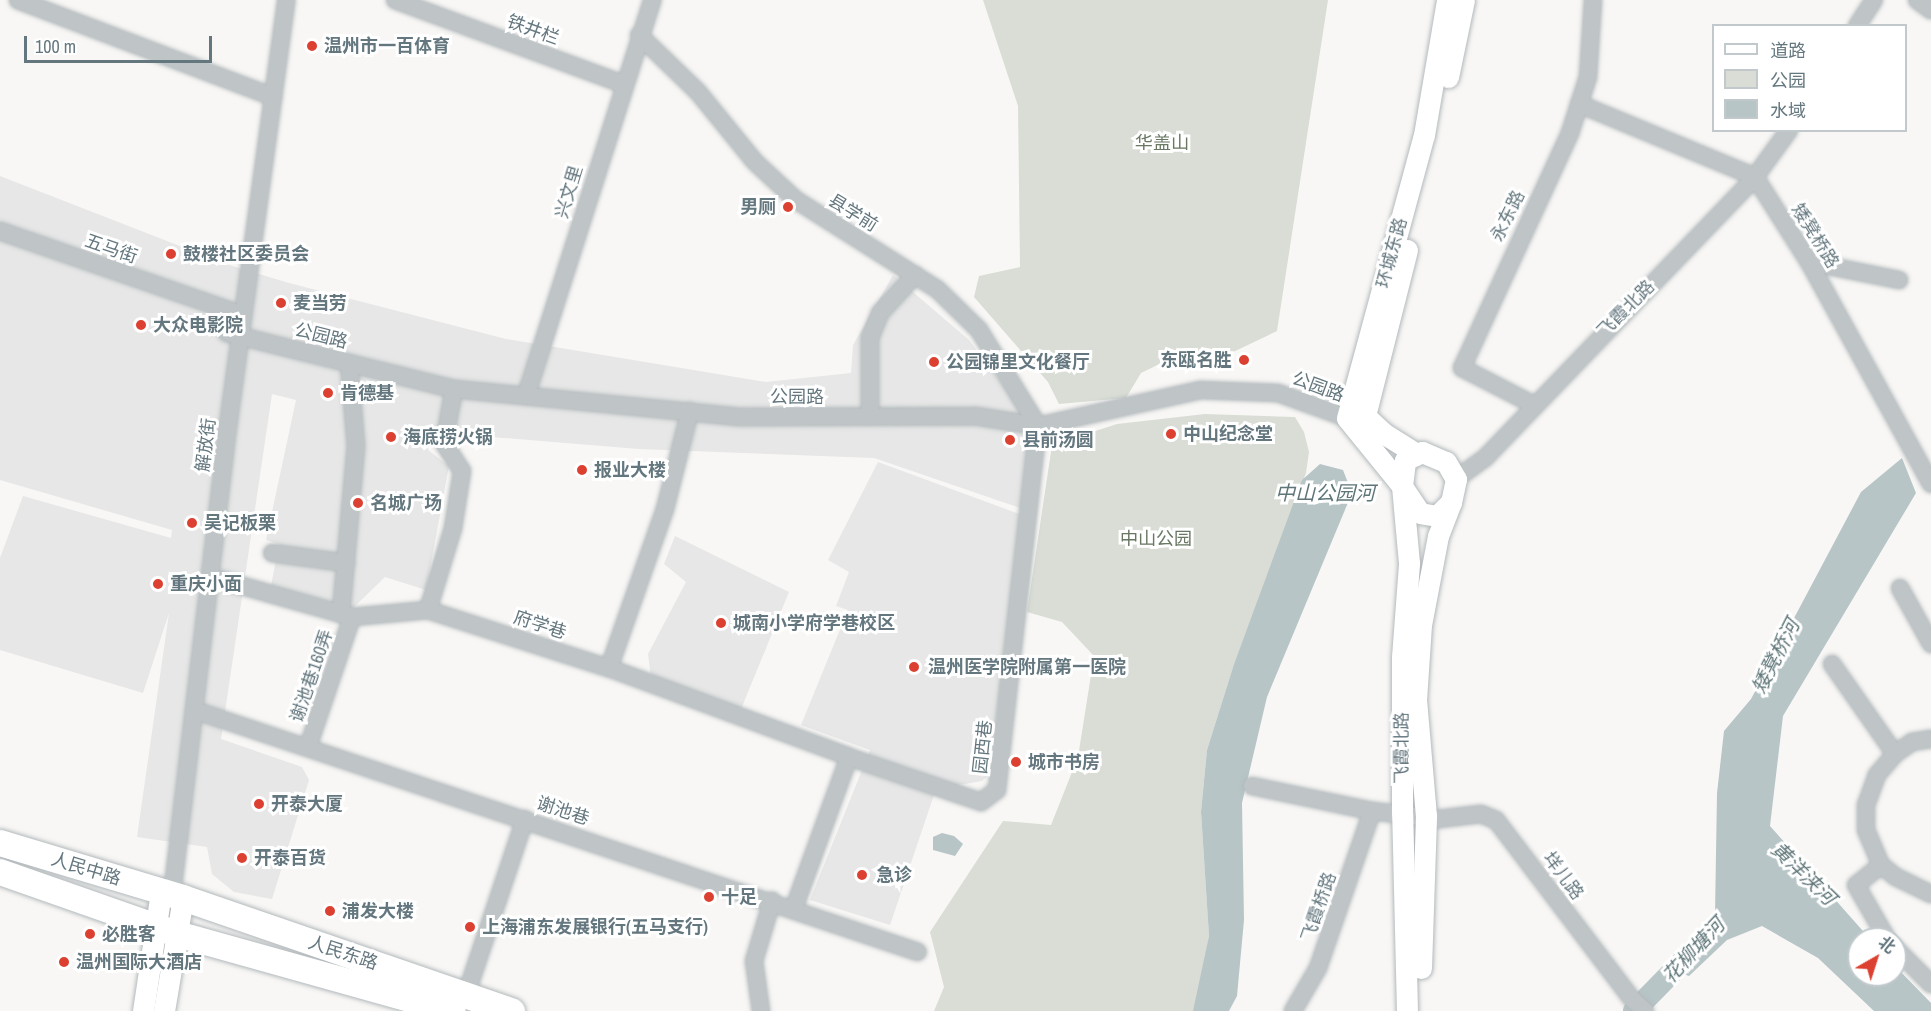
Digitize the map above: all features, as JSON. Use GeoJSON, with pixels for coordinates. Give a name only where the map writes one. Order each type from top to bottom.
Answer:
{"type":"FeatureCollection","features":[{"type":"Feature","properties":{"kind":"highway","name":"人民中路"},"geometry":{"type":"LineString","coordinates":[[0,843],[172,895]]}},
{"type":"Feature","properties":{"kind":"highway","name":"人民中路"},"geometry":{"type":"LineString","coordinates":[[0,872],[166,931]]}},
{"type":"Feature","properties":{"kind":"highway","name":"人民东路"},"geometry":{"type":"LineString","coordinates":[[172,895],[460,1005]]}},
{"type":"Feature","properties":{"kind":"highway","name":"人民东路"},"geometry":{"type":"LineString","coordinates":[[166,931],[460,1005],[512,1011]]}},
{"type":"Feature","properties":{"kind":"main road","name":"环城东路"},"geometry":{"type":"LineString","coordinates":[[1356,417],[1424,135],[1447,0]]}},
{"type":"Feature","properties":{"kind":"main road","name":"环城东路"},"geometry":{"type":"LineString","coordinates":[[1356,417],[1435,139],[1464,0]]}},
{"type":"Feature","properties":{"kind":"main road"},"geometry":{"type":"LineString","coordinates":[[1356,417],[1415,453],[1437,457],[1456,479]]}},
{"type":"Feature","properties":{"kind":"main road"},"geometry":{"type":"LineString","coordinates":[[1356,417],[1415,509],[1425,516],[1442,514],[1451,502]]}},
{"type":"Feature","properties":{"kind":"main road","name":"飞霞北路"},"geometry":{"type":"LineString","coordinates":[[1407,1011],[1402,813],[1402,657],[1409,563],[1402,466],[1415,453]]}},
{"type":"Feature","properties":{"kind":"main road","name":"飞霞北路"},"geometry":{"type":"LineString","coordinates":[[1419,1011],[1426,816],[1416,700],[1421,625],[1438,536],[1451,502],[1456,479]]}},
{"type":"Feature","properties":{"kind":"main road"},"geometry":{"type":"LineString","coordinates":[[143,1011],[166,931],[172,895]]}},
{"type":"Feature","properties":{"kind":"main road"},"geometry":{"type":"LineString","coordinates":[[164,1011],[166,931]]}},
{"type":"Feature","properties":{"kind":"street"},"geometry":{"type":"LineString","coordinates":[[18,0],[273,96]]}},
{"type":"Feature","properties":{"kind":"street","name":"解放街"},"geometry":{"type":"LineString","coordinates":[[172,895],[211,577],[234,334],[243,315],[286,0]]}},
{"type":"Feature","properties":{"kind":"street","name":"铁井栏"},"geometry":{"type":"LineString","coordinates":[[395,0],[623,84]]}},
{"type":"Feature","properties":{"kind":"street","name":"兴文里"},"geometry":{"type":"LineString","coordinates":[[526,396],[623,84],[652,0]]}},
{"type":"Feature","properties":{"kind":"street","name":"永东路"},"geometry":{"type":"LineString","coordinates":[[1534,405],[1461,368],[1570,133],[1588,77],[1594,26],[1593,0]]}},
{"type":"Feature","properties":{"kind":"street"},"geometry":{"type":"LineString","coordinates":[[1858,24],[1874,0]]}},
{"type":"Feature","properties":{"kind":"street"},"geometry":{"type":"LineString","coordinates":[[1917,0],[1931,10]]}},
{"type":"Feature","properties":{"kind":"street","name":"县学前"},"geometry":{"type":"LineString","coordinates":[[639,35],[698,92],[754,161],[796,200],[937,289],[979,330],[1038,426]]}},
{"type":"Feature","properties":{"kind":"street"},"geometry":{"type":"LineString","coordinates":[[1579,104],[1755,177]]}},
{"type":"Feature","properties":{"kind":"street","name":"飞霞北路"},"geometry":{"type":"LineString","coordinates":[[1456,479],[1486,457],[1755,177],[1788,132]]}},
{"type":"Feature","properties":{"kind":"street","name":"矮凳桥路"},"geometry":{"type":"LineString","coordinates":[[1755,177],[1809,262],[1931,484]]}},
{"type":"Feature","properties":{"kind":"street","name":"五马街"},"geometry":{"type":"LineString","coordinates":[[0,231],[243,315]]}},
{"type":"Feature","properties":{"kind":"street"},"geometry":{"type":"LineString","coordinates":[[1809,262],[1899,280]]}},
{"type":"Feature","properties":{"kind":"street"},"geometry":{"type":"LineString","coordinates":[[870,416],[870,338],[880,313],[915,275]]}},
{"type":"Feature","properties":{"kind":"street","name":"公园路"},"geometry":{"type":"LineString","coordinates":[[234,334],[454,389],[738,417],[975,416],[1038,426],[1200,390],[1278,393],[1356,417]]}},
{"type":"Feature","properties":{"kind":"street","name":"谢池巷160弄"},"geometry":{"type":"LineString","coordinates":[[309,747],[347,615],[346,563],[356,446],[349,363]]}},
{"type":"Feature","properties":{"kind":"street"},"geometry":{"type":"LineString","coordinates":[[428,610],[453,528],[462,471],[444,443],[454,389]]}},
{"type":"Feature","properties":{"kind":"street"},"geometry":{"type":"LineString","coordinates":[[609,668],[665,509],[690,411]]}},
{"type":"Feature","properties":{"kind":"street","name":"园西巷"},"geometry":{"type":"LineString","coordinates":[[849,757],[981,801],[998,790],[1038,426]]}},
{"type":"Feature","properties":{"kind":"street"},"geometry":{"type":"LineString","coordinates":[[272,553],[346,563]]}},
{"type":"Feature","properties":{"kind":"street","name":"府学巷"},"geometry":{"type":"LineString","coordinates":[[211,577],[347,615],[428,610],[609,668],[849,757]]}},
{"type":"Feature","properties":{"kind":"street"},"geometry":{"type":"LineString","coordinates":[[1900,588],[1931,644]]}},
{"type":"Feature","properties":{"kind":"street"},"geometry":{"type":"LineString","coordinates":[[1832,664],[1895,754]]}},
{"type":"Feature","properties":{"kind":"street","name":"谢池巷"},"geometry":{"type":"LineString","coordinates":[[194,710],[794,908],[918,952]]}},
{"type":"Feature","properties":{"kind":"street"},"geometry":{"type":"LineString","coordinates":[[1931,739],[1912,742],[1895,754],[1877,775],[1866,805],[1866,830],[1881,865],[1896,878],[1931,894]]}},
{"type":"Feature","properties":{"kind":"street"},"geometry":{"type":"LineString","coordinates":[[794,908],[849,757]]}},
{"type":"Feature","properties":{"kind":"street"},"geometry":{"type":"LineString","coordinates":[[1252,786],[1372,812],[1426,816]]}},
{"type":"Feature","properties":{"kind":"street","name":"飞霞桥路"},"geometry":{"type":"LineString","coordinates":[[1293,1011],[1318,968],[1372,812]]}},
{"type":"Feature","properties":{"kind":"street","name":"垟儿路"},"geometry":{"type":"LineString","coordinates":[[1426,816],[1438,819],[1480,814],[1496,820],[1631,998],[1645,1011]]}},
{"type":"Feature","properties":{"kind":"street"},"geometry":{"type":"LineString","coordinates":[[460,1005],[525,819]]}},
{"type":"Feature","properties":{"kind":"street"},"geometry":{"type":"LineString","coordinates":[[1880,927],[1856,885],[1881,865]]}},
{"type":"Feature","properties":{"kind":"street"},"geometry":{"type":"LineString","coordinates":[[761,1011],[754,961],[772,901]]}},
{"type":"Feature","properties":{"kind":"street"},"geometry":{"type":"LineString","coordinates":[[1907,960],[1931,984]]}},
{"type":"Feature","properties":{"kind":"shaded area"},"geometry":{"type":"Polygon","coordinates":[[[0,176],[226,264],[289,283],[506,339],[766,382],[851,373],[853,345],[893,275],[969,340],[1031,422],[1023,509],[874,458],[639,449],[431,432],[428,450],[449,466],[426,590],[385,577],[353,608],[271,586],[279,544],[266,540],[296,400],[272,394],[221,739],[302,767],[309,780],[272,899],[234,892],[212,874],[207,847],[137,837],[169,613],[143,693],[0,650],[0,558],[23,496],[171,538],[172,530],[0,480],[0,176]]]}},
{"type":"Feature","properties":{"kind":"shaded area","name":"温州医学院附属第一医院"},"geometry":{"type":"Polygon","coordinates":[[[878,462],[1022,515],[989,775],[982,781],[936,789],[890,925],[810,900],[870,750],[801,725],[848,610],[836,606],[849,572],[828,560],[878,462]]]}},
{"type":"Feature","properties":{"kind":"shaded area","name":"城南小学府学巷校区"},"geometry":{"type":"Polygon","coordinates":[[[675,536],[789,592],[739,714],[651,678],[648,654],[686,582],[664,564],[675,536]]]}},
{"type":"Feature","properties":{"kind":"green space","name":"华盖山"},"geometry":{"type":"Polygon","coordinates":[[[983,0],[1328,0],[1277,331],[1210,363],[1174,357],[1141,373],[1126,398],[1059,404],[1048,382],[974,297],[979,276],[1020,267],[1018,106],[983,0]]]}},
{"type":"Feature","properties":{"kind":"green space","name":"中山公园"},"geometry":{"type":"Polygon","coordinates":[[[1205,414],[1295,417],[1304,432],[1309,452],[1306,473],[1234,664],[1207,750],[1201,812],[1209,936],[1198,1002],[1193,1011],[934,1011],[944,987],[930,932],[1003,821],[1051,825],[1078,757],[1094,656],[1062,622],[1027,612],[1052,445],[1117,424],[1205,414]]]}},
{"type":"Feature","properties":{"kind":"water"},"geometry":{"type":"Polygon","coordinates":[[[1902,458],[1916,493],[1783,716],[1770,826],[1859,927],[1847,927],[1847,985],[1818,958],[1762,926],[1727,940],[1689,976],[1666,968],[1715,914],[1717,793],[1724,731],[1751,699],[1861,492],[1902,458]]]}},
{"type":"Feature","properties":{"kind":"water","name":"中山公园河"},"geometry":{"type":"Polygon","coordinates":[[[1320,464],[1343,470],[1352,493],[1267,697],[1242,803],[1244,920],[1237,996],[1229,1011],[1193,1011],[1209,936],[1201,812],[1207,750],[1234,664],[1302,480],[1320,464]]]}},
{"type":"Feature","properties":{"kind":"water"},"geometry":{"type":"Polygon","coordinates":[[[942,833],[954,836],[963,844],[955,856],[933,850],[933,837],[942,833]]]}},
{"type":"Feature","properties":{"kind":"water"},"geometry":{"type":"Polygon","coordinates":[[[1907,978],[1931,1003],[1931,1011],[1874,1011],[1849,987],[1907,987],[1907,978]]]}},
{"type":"Feature","properties":{"kind":"waterway","name":"花柳塘河"},"geometry":{"type":"LineString","coordinates":[[1634,1011],[1694,950]]}},
{"type":"Feature","properties":{"kind":"place","name":"温州市一百体育"},"geometry":{"type":"Point","coordinates":[312,46]}},
{"type":"Feature","properties":{"kind":"place","name":"男厕"},"geometry":{"type":"Point","coordinates":[788,207]}},
{"type":"Feature","properties":{"kind":"place","name":"鼓楼社区委员会"},"geometry":{"type":"Point","coordinates":[171,254]}},
{"type":"Feature","properties":{"kind":"place","name":"麦当劳"},"geometry":{"type":"Point","coordinates":[281,303]}},
{"type":"Feature","properties":{"kind":"place","name":"大众电影院"},"geometry":{"type":"Point","coordinates":[141,325]}},
{"type":"Feature","properties":{"kind":"place","name":"东瓯名胜"},"geometry":{"type":"Point","coordinates":[1244,360]}},
{"type":"Feature","properties":{"kind":"place","name":"公园锦里文化餐厅"},"geometry":{"type":"Point","coordinates":[934,362]}},
{"type":"Feature","properties":{"kind":"place","name":"肯德基"},"geometry":{"type":"Point","coordinates":[328,393]}},
{"type":"Feature","properties":{"kind":"place","name":"中山纪念堂"},"geometry":{"type":"Point","coordinates":[1171,434]}},
{"type":"Feature","properties":{"kind":"place","name":"海底捞火锅"},"geometry":{"type":"Point","coordinates":[391,437]}},
{"type":"Feature","properties":{"kind":"place","name":"县前汤圆"},"geometry":{"type":"Point","coordinates":[1010,440]}},
{"type":"Feature","properties":{"kind":"place","name":"报业大楼"},"geometry":{"type":"Point","coordinates":[582,470]}},
{"type":"Feature","properties":{"kind":"place","name":"名城广场"},"geometry":{"type":"Point","coordinates":[358,503]}},
{"type":"Feature","properties":{"kind":"place","name":"吴记板栗"},"geometry":{"type":"Point","coordinates":[192,523]}},
{"type":"Feature","properties":{"kind":"place","name":"重庆小面"},"geometry":{"type":"Point","coordinates":[158,584]}},
{"type":"Feature","properties":{"kind":"place","name":"城南小学府学巷校区"},"geometry":{"type":"Point","coordinates":[721,623]}},
{"type":"Feature","properties":{"kind":"place","name":"温州医学院附属第一医院"},"geometry":{"type":"Point","coordinates":[914,667]}},
{"type":"Feature","properties":{"kind":"place","name":"城市书房"},"geometry":{"type":"Point","coordinates":[1016,762]}},
{"type":"Feature","properties":{"kind":"place","name":"开泰大厦"},"geometry":{"type":"Point","coordinates":[259,804]}},
{"type":"Feature","properties":{"kind":"place","name":"开泰百货"},"geometry":{"type":"Point","coordinates":[242,858]}},
{"type":"Feature","properties":{"kind":"place","name":"急诊"},"geometry":{"type":"Point","coordinates":[862,875]}},
{"type":"Feature","properties":{"kind":"place","name":"十足"},"geometry":{"type":"Point","coordinates":[709,897]}},
{"type":"Feature","properties":{"kind":"place","name":"浦发大楼"},"geometry":{"type":"Point","coordinates":[330,911]}},
{"type":"Feature","properties":{"kind":"place","name":"上海浦东发展银行(五马支行)"},"geometry":{"type":"Point","coordinates":[470,927]}},
{"type":"Feature","properties":{"kind":"place","name":"必胜客"},"geometry":{"type":"Point","coordinates":[90,934]}},
{"type":"Feature","properties":{"kind":"place","name":"温州国际大酒店"},"geometry":{"type":"Point","coordinates":[64,962]}},
{"type":"Feature","properties":{"kind":"water label","name":"矮凳桥河"},"geometry":{"type":"Point","coordinates":[1775,656]}},
{"type":"Feature","properties":{"kind":"water label","name":"黄洋浃河"},"geometry":{"type":"Point","coordinates":[1804,873]}}]}
